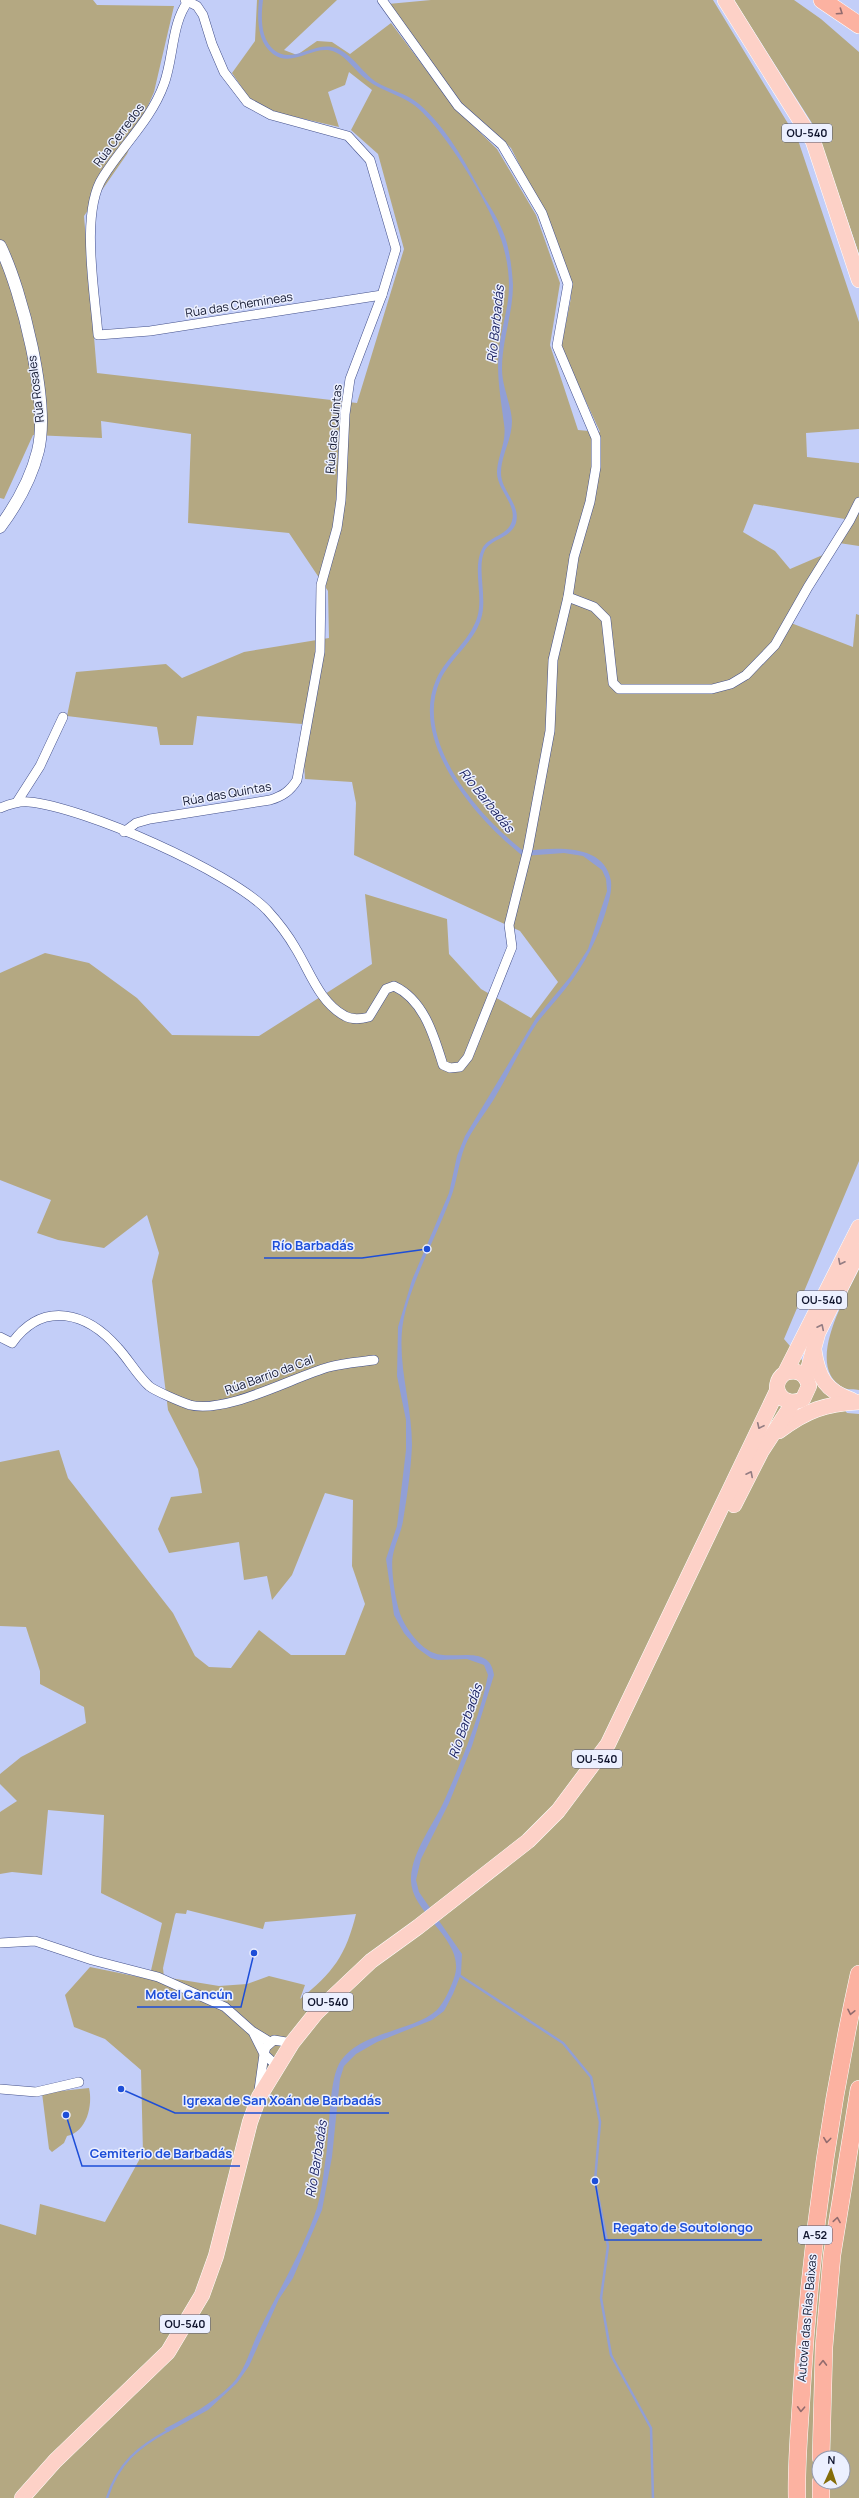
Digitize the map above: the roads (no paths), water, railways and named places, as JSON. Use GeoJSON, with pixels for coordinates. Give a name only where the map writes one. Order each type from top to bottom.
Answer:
{"type":"FeatureCollection","features":[{"type":"Feature","properties":{"kind":"highway"},"geometry":{"type":"LineString","coordinates":[[822,0],[859,25]]}},
{"type":"Feature","properties":{"kind":"highway","name":"Autovía das Rías Baixas"},"geometry":{"type":"LineString","coordinates":[[797,2498],[805,2334],[812,2262],[829,2126],[859,1974]]}},
{"type":"Feature","properties":{"kind":"highway","name":"Autovía das Rías Baixas"},"geometry":{"type":"LineString","coordinates":[[821,2450],[824,2348],[832,2255],[859,2089]]}},
{"type":"Feature","properties":{"kind":"main road","name":"OU-540"},"geometry":{"type":"LineString","coordinates":[[725,0],[813,141],[859,280]]}},
{"type":"Feature","properties":{"kind":"main road","name":"OU-540"},"geometry":{"type":"LineString","coordinates":[[785,1372],[859,1227]]}},
{"type":"Feature","properties":{"kind":"main road"},"geometry":{"type":"LineString","coordinates":[[676,1606],[714,1546],[761,1452],[795,1402],[806,1395],[807,1380],[818,1333],[859,1251]]}},
{"type":"Feature","properties":{"kind":"main road"},"geometry":{"type":"LineString","coordinates":[[814,1348],[816,1367],[833,1399]]}},
{"type":"Feature","properties":{"kind":"main road"},"geometry":{"type":"LineString","coordinates":[[833,1399],[795,1371],[785,1372],[778,1380],[777,1391],[783,1400],[795,1402],[833,1399],[859,1402]]}},
{"type":"Feature","properties":{"kind":"main road","name":"OU-540"},"geometry":{"type":"LineString","coordinates":[[22,2498],[55,2461],[168,2352],[202,2295],[216,2256],[250,2122],[259,2097],[276,2066],[292,2043],[316,2013],[370,1961],[418,1927],[528,1841],[558,1811],[608,1744],[676,1606],[777,1391]]}},
{"type":"Feature","properties":{"kind":"main road"},"geometry":{"type":"LineString","coordinates":[[772,1436],[803,1415],[833,1399]]}},
{"type":"Feature","properties":{"kind":"street","name":"Rúa das Quintas"},"geometry":{"type":"LineString","coordinates":[[124,832],[136,823],[150,819],[270,800],[291,789],[297,780],[320,652],[321,585],[337,528],[340,507],[345,414],[350,379],[382,295],[396,249],[370,160],[348,136],[270,116],[246,102],[224,72],[212,44],[203,15],[197,6],[189,0]]}},
{"type":"Feature","properties":{"kind":"street","name":"Rúa Cerredos"},"geometry":{"type":"LineString","coordinates":[[98,335],[90,227],[93,202],[102,178],[153,110],[165,82],[181,11],[189,0]]}},
{"type":"Feature","properties":{"kind":"street"},"geometry":{"type":"LineString","coordinates":[[0,808],[18,802],[46,804],[124,832],[196,864],[241,889],[267,910],[282,929],[324,999],[346,1017],[359,1019],[369,1017],[386,989],[394,986],[407,992],[420,1008],[435,1040],[443,1065],[450,1068],[460,1067],[468,1057],[512,947],[509,925],[528,849],[550,731],[553,660],[568,597],[574,557],[590,502],[596,467],[596,438],[556,346],[568,284],[542,213],[502,145],[458,106],[382,0]]}},
{"type":"Feature","properties":{"kind":"street","name":"Rúa Rosales"},"geometry":{"type":"LineString","coordinates":[[0,246],[26,326],[37,376],[41,427],[33,470],[23,490],[0,527]]}},
{"type":"Feature","properties":{"kind":"street","name":"Rúa das Chemineas"},"geometry":{"type":"LineString","coordinates":[[98,335],[150,331],[382,295]]}},
{"type":"Feature","properties":{"kind":"street"},"geometry":{"type":"LineString","coordinates":[[568,597],[594,607],[606,619],[613,683],[619,689],[712,689],[731,684],[759,664],[775,645],[808,587],[850,520],[859,502]]}},
{"type":"Feature","properties":{"kind":"street"},"geometry":{"type":"LineString","coordinates":[[18,802],[40,766],[63,717]]}},
{"type":"Feature","properties":{"kind":"street","name":"Rúa Barrio da Cal"},"geometry":{"type":"LineString","coordinates":[[0,1337],[12,1343],[24,1329],[45,1316],[62,1316],[86,1322],[117,1347],[150,1387],[191,1405],[224,1404],[329,1366],[374,1360]]}},
{"type":"Feature","properties":{"kind":"street"},"geometry":{"type":"LineString","coordinates":[[0,1943],[36,1941],[92,1960],[158,1977],[225,2007],[252,2031],[270,2042]]}},
{"type":"Feature","properties":{"kind":"street"},"geometry":{"type":"LineString","coordinates":[[252,2031],[264,2054],[276,2066]]}},
{"type":"Feature","properties":{"kind":"street"},"geometry":{"type":"LineString","coordinates":[[259,2097],[264,2054],[270,2042],[274,2040],[292,2043]]}},
{"type":"Feature","properties":{"kind":"street"},"geometry":{"type":"LineString","coordinates":[[0,2089],[36,2092],[79,2082]]}},
{"type":"Feature","properties":{"kind":"water"},"geometry":{"type":"Polygon","coordinates":[[[259,0],[263,0],[262,27],[266,40],[274,50],[281,54],[288,55],[320,47],[328,46],[336,48],[347,54],[376,82],[409,97],[429,113],[455,146],[503,231],[507,243],[511,267],[513,295],[502,358],[502,376],[510,408],[512,428],[501,466],[501,473],[504,486],[516,510],[517,516],[514,528],[506,535],[488,546],[485,550],[482,565],[483,611],[481,619],[473,636],[444,673],[440,681],[434,704],[436,728],[443,752],[455,776],[471,799],[507,837],[524,851],[549,849],[576,850],[599,859],[606,868],[611,881],[611,889],[602,922],[585,961],[573,979],[537,1023],[494,1099],[465,1146],[452,1194],[445,1213],[410,1295],[403,1326],[401,1343],[402,1360],[412,1445],[409,1483],[403,1521],[392,1561],[395,1595],[403,1621],[419,1643],[429,1651],[442,1655],[470,1655],[486,1659],[491,1665],[494,1675],[472,1746],[449,1803],[421,1859],[416,1880],[419,1892],[462,1954],[461,1974],[444,2011],[432,2020],[377,2042],[356,2054],[344,2066],[340,2079],[332,2157],[322,2210],[293,2278],[279,2299],[249,2366],[237,2383],[208,2410],[168,2432],[164,2429],[208,2404],[237,2378],[305,2240],[320,2197],[327,2152],[333,2084],[335,2073],[339,2064],[348,2053],[359,2045],[372,2038],[414,2023],[437,2010],[445,1999],[454,1978],[456,1964],[453,1951],[446,1939],[419,1903],[413,1891],[411,1878],[412,1868],[419,1848],[445,1799],[458,1769],[480,1707],[488,1675],[484,1665],[467,1659],[438,1660],[431,1658],[417,1648],[404,1633],[394,1615],[386,1559],[397,1526],[406,1450],[406,1420],[397,1376],[398,1327],[412,1280],[449,1193],[457,1156],[465,1136],[536,1018],[570,977],[588,949],[607,891],[606,879],[602,870],[583,856],[564,853],[523,856],[505,841],[468,801],[452,778],[440,754],[432,729],[430,704],[436,680],[440,672],[469,635],[477,618],[479,610],[478,565],[482,549],[489,541],[510,526],[513,515],[512,509],[500,484],[497,471],[505,430],[499,387],[498,359],[508,302],[509,286],[506,256],[501,239],[487,206],[464,167],[438,130],[426,116],[408,101],[372,84],[344,57],[335,52],[327,50],[320,51],[288,59],[281,58],[273,54],[264,43],[259,29],[259,0]]]}},
{"type":"Feature","properties":{"kind":"waterway"},"geometry":{"type":"LineString","coordinates":[[459,1975],[563,2043],[591,2077],[600,2122],[595,2181],[608,2246],[601,2298],[611,2355],[651,2428],[653,2498]]}},
{"type":"Feature","properties":{"kind":"waterway","name":"Río Barbadás"},"geometry":{"type":"LineString","coordinates":[[107,2498],[117,2475],[130,2457],[158,2436],[169,2430]]}},
{"type":"Feature","properties":{"kind":"place","name":"Río Barbadás"},"geometry":{"type":"Point","coordinates":[427,1249]}},
{"type":"Feature","properties":{"kind":"place","name":"Motel Cancún"},"geometry":{"type":"Point","coordinates":[254,1953]}},
{"type":"Feature","properties":{"kind":"place","name":"Igrexa de San Xoán de Barbadás"},"geometry":{"type":"Point","coordinates":[121,2089]}},
{"type":"Feature","properties":{"kind":"place","name":"Cemiterio de Barbadás"},"geometry":{"type":"Point","coordinates":[66,2115]}},
{"type":"Feature","properties":{"kind":"place","name":"Regato de Soutolongo"},"geometry":{"type":"Point","coordinates":[595,2181]}}]}
